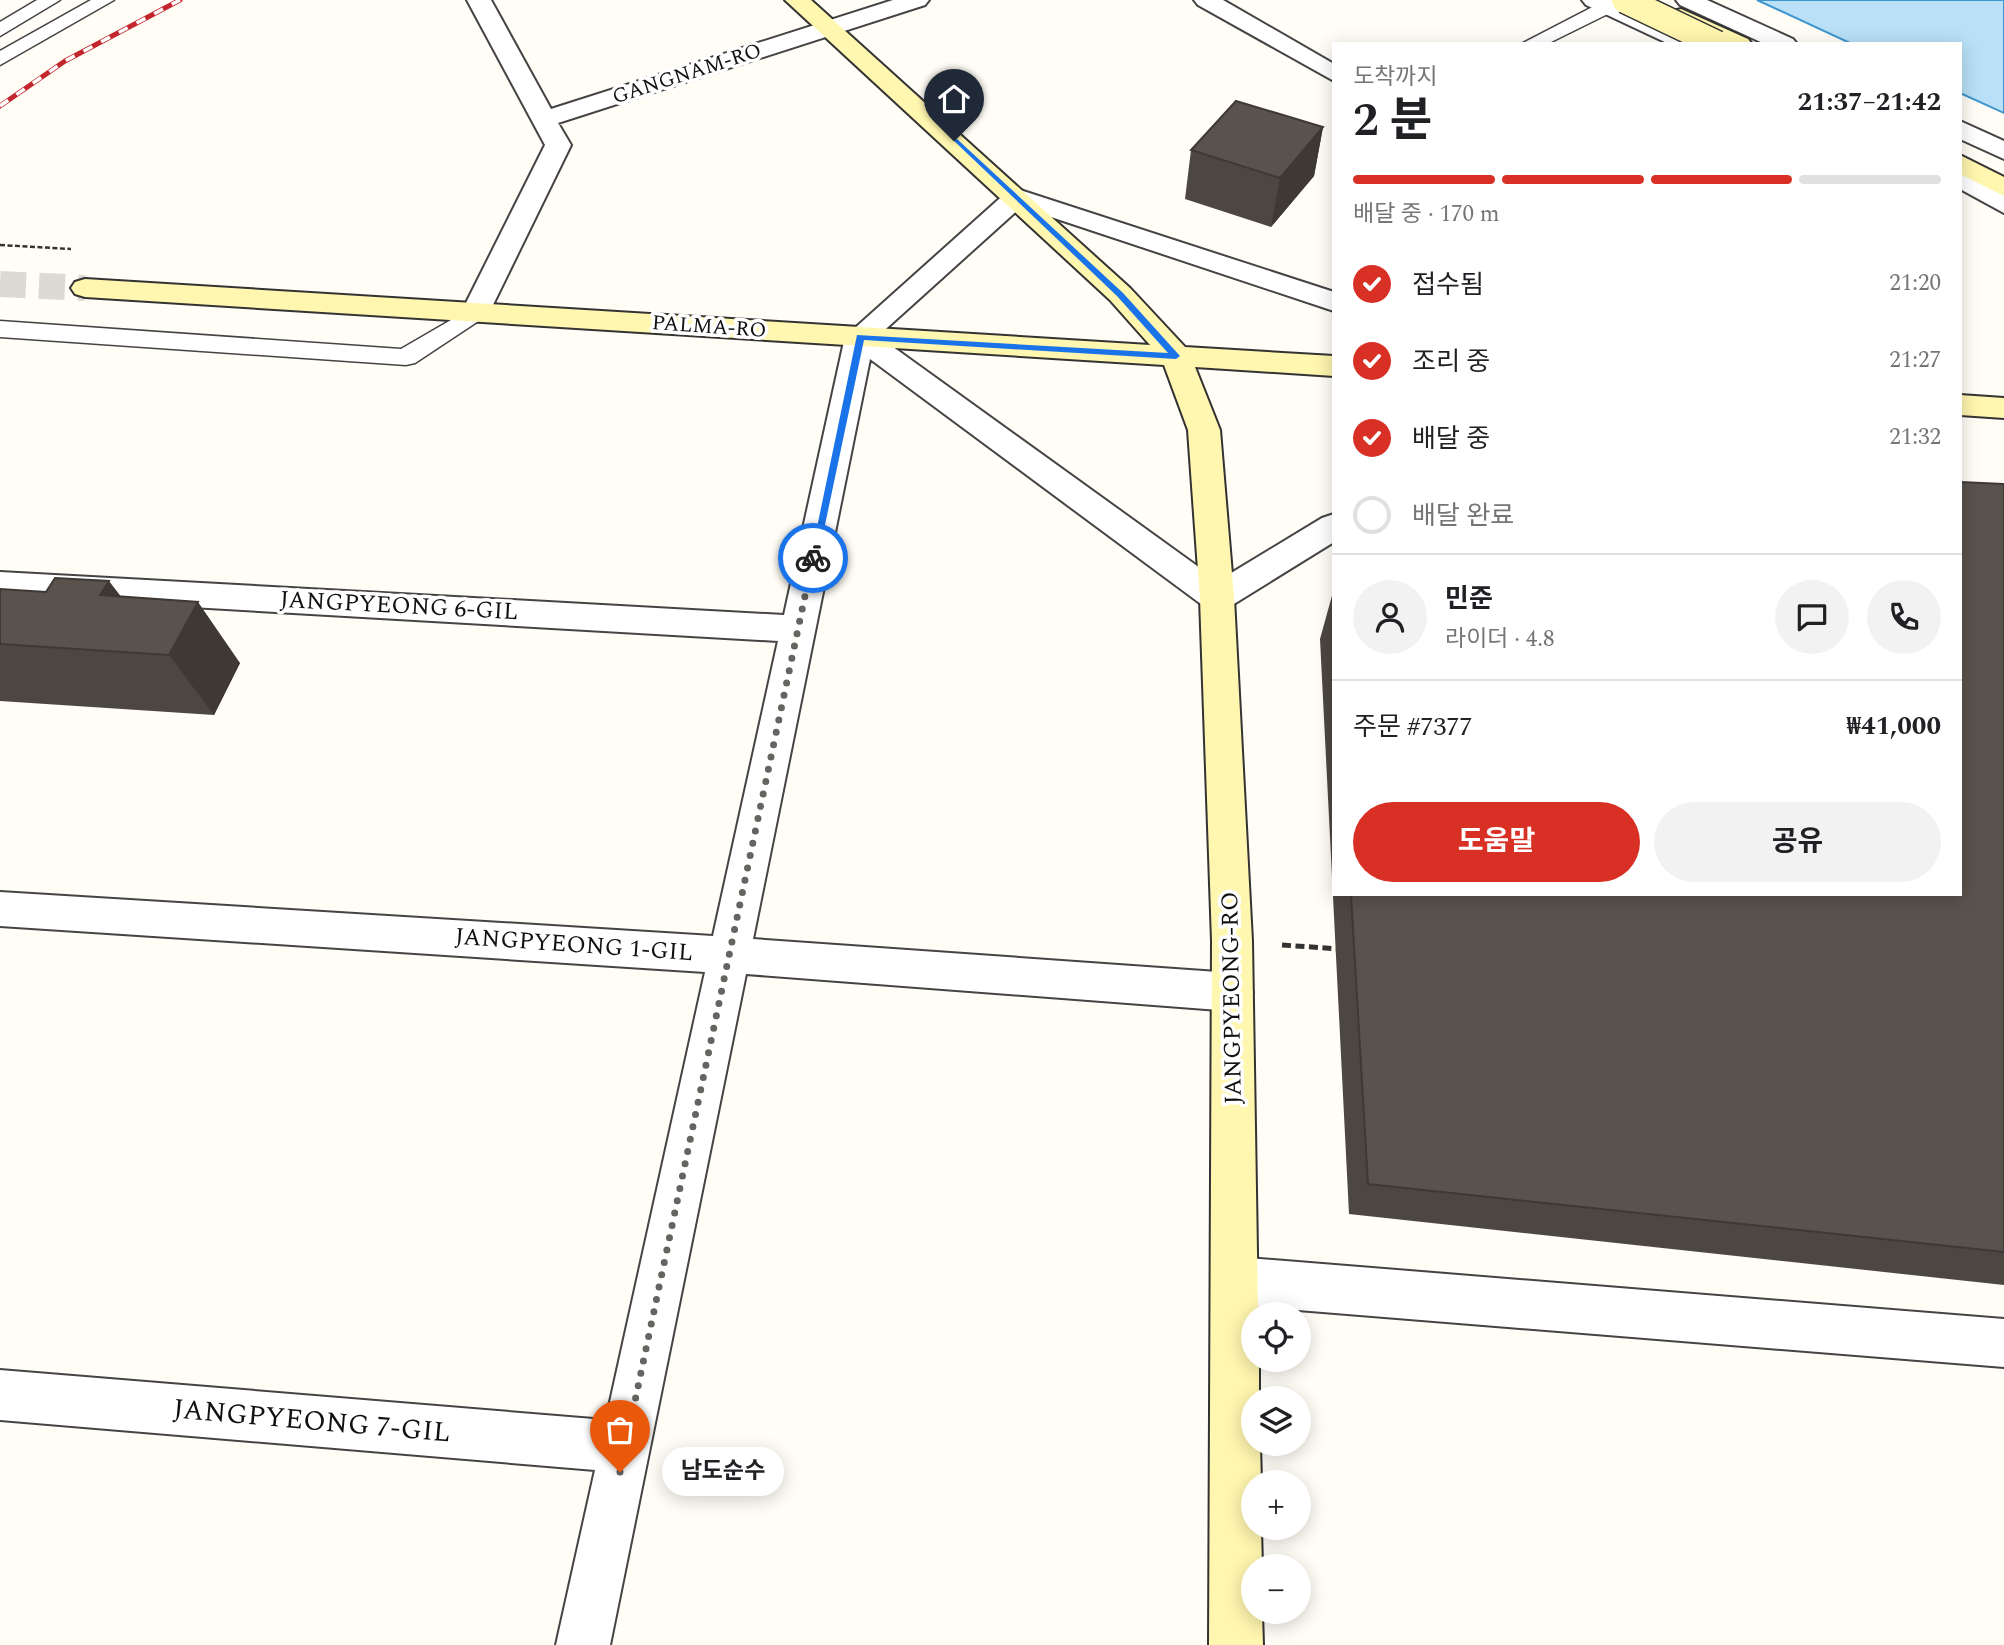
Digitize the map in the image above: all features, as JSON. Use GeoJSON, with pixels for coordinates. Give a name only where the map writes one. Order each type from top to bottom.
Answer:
{"type":"FeatureCollection","features":[{"type":"Feature","properties":{"kind":"main road"},"geometry":{"type":"LineString","coordinates":[[797,0],[1017,197],[1120,294],[1176,356]]}},
{"type":"Feature","properties":{"kind":"main road"},"geometry":{"type":"LineString","coordinates":[[1646,0],[1736,42]]}},
{"type":"Feature","properties":{"kind":"main road"},"geometry":{"type":"LineString","coordinates":[[1613,2],[1712,42]]}},
{"type":"Feature","properties":{"kind":"main road"},"geometry":{"type":"LineString","coordinates":[[1962,153],[2004,175]]}},
{"type":"Feature","properties":{"kind":"main road"},"geometry":{"type":"LineString","coordinates":[[1962,164],[2004,188]]}},
{"type":"Feature","properties":{"kind":"main road","name":"PALMA-RO"},"geometry":{"type":"LineString","coordinates":[[85,288],[1332,366]]}},
{"type":"Feature","properties":{"kind":"main road","name":"JANGPYEONG-RO"},"geometry":{"type":"LineString","coordinates":[[1176,356],[1205,430],[1217,598],[1233,941],[1236,1645]]}},
{"type":"Feature","properties":{"kind":"main road"},"geometry":{"type":"LineString","coordinates":[[1962,405],[2004,408]]}},
{"type":"Feature","properties":{"kind":"street"},"geometry":{"type":"LineString","coordinates":[[475,313],[558,145],[479,0]]}},
{"type":"Feature","properties":{"kind":"street","name":"GANGNAM-RO"},"geometry":{"type":"LineString","coordinates":[[544,119],[917,0]]}},
{"type":"Feature","properties":{"kind":"street"},"geometry":{"type":"LineString","coordinates":[[1206,0],[1332,73]]}},
{"type":"Feature","properties":{"kind":"street"},"geometry":{"type":"LineString","coordinates":[[1688,0],[1781,42]]}},
{"type":"Feature","properties":{"kind":"street"},"geometry":{"type":"LineString","coordinates":[[1613,2],[1684,42]]}},
{"type":"Feature","properties":{"kind":"street"},"geometry":{"type":"LineString","coordinates":[[1962,130],[2004,151]]}},
{"type":"Feature","properties":{"kind":"street"},"geometry":{"type":"LineString","coordinates":[[1962,178],[2004,205]]}},
{"type":"Feature","properties":{"kind":"street"},"geometry":{"type":"LineString","coordinates":[[583,1645],[860,337],[1017,197],[1332,301]]}},
{"type":"Feature","properties":{"kind":"street"},"geometry":{"type":"LineString","coordinates":[[860,337],[1217,598],[1332,527]]}},
{"type":"Feature","properties":{"kind":"street","name":"JANGPYEONG 6-GIL"},"geometry":{"type":"LineString","coordinates":[[0,584],[798,629]]}},
{"type":"Feature","properties":{"kind":"street","name":"JANGPYEONG 1-GIL"},"geometry":{"type":"LineString","coordinates":[[0,909],[729,955],[1232,992]]}},
{"type":"Feature","properties":{"kind":"street"},"geometry":{"type":"LineString","coordinates":[[1236,1281],[2004,1343]]}},
{"type":"Feature","properties":{"kind":"street","name":"JANGPYEONG 7-GIL"},"geometry":{"type":"LineString","coordinates":[[0,1395],[625,1447]]}},
{"type":"Feature","properties":{"kind":"lane"},"geometry":{"type":"LineString","coordinates":[[0,30],[51,0]]}},
{"type":"Feature","properties":{"kind":"lane"},"geometry":{"type":"LineString","coordinates":[[0,59],[105,0]]}},
{"type":"Feature","properties":{"kind":"lane"},"geometry":{"type":"LineString","coordinates":[[1535,42],[1613,2]]}},
{"type":"Feature","properties":{"kind":"lane"},"geometry":{"type":"LineString","coordinates":[[0,329],[406,357],[475,313]]}},
{"type":"Feature","properties":{"kind":"path"},"geometry":{"type":"LineString","coordinates":[[1233,941],[1342,949]]}},
{"type":"Feature","properties":{"kind":"water"},"geometry":{"type":"Polygon","coordinates":[[[1757,0],[2004,0],[2004,113],[1962,94],[1962,42],[1848,42],[1757,0]]]}},
{"type":"Feature","properties":{"kind":"building"},"geometry":{"type":"Polygon","coordinates":[[[1236,101],[1323,127],[1280,178],[1191,150],[1236,101]]]}},
{"type":"Feature","properties":{"kind":"building"},"geometry":{"type":"Polygon","coordinates":[[[1962,482],[2004,484],[2004,1252],[1368,1184],[1351,896],[1962,896],[1962,482]]]}},
{"type":"Feature","properties":{"kind":"building"},"geometry":{"type":"Polygon","coordinates":[[[55,578],[109,581],[100,595],[198,602],[169,655],[0,644],[0,589],[46,592],[55,578]]]}},
{"type":"Feature","properties":{"kind":"tunnel"},"geometry":{"type":"LineString","coordinates":[[0,284],[85,288]]}},
{"type":"Feature","properties":{"kind":"railway"},"geometry":{"type":"LineString","coordinates":[[0,106],[65,61],[180,0]]}},
{"type":"Feature","properties":{"kind":"way so far"},"geometry":{"type":"LineString","coordinates":[[620,1472],[813,558]]}},
{"type":"Feature","properties":{"kind":"place","name":"남도순수"},"geometry":{"type":"Point","coordinates":[620,1472]}},
{"type":"Feature","properties":{"kind":"route"},"geometry":{"type":"LineString","coordinates":[[813,558],[860,337],[1176,356],[1120,294],[954,141]]}}]}
